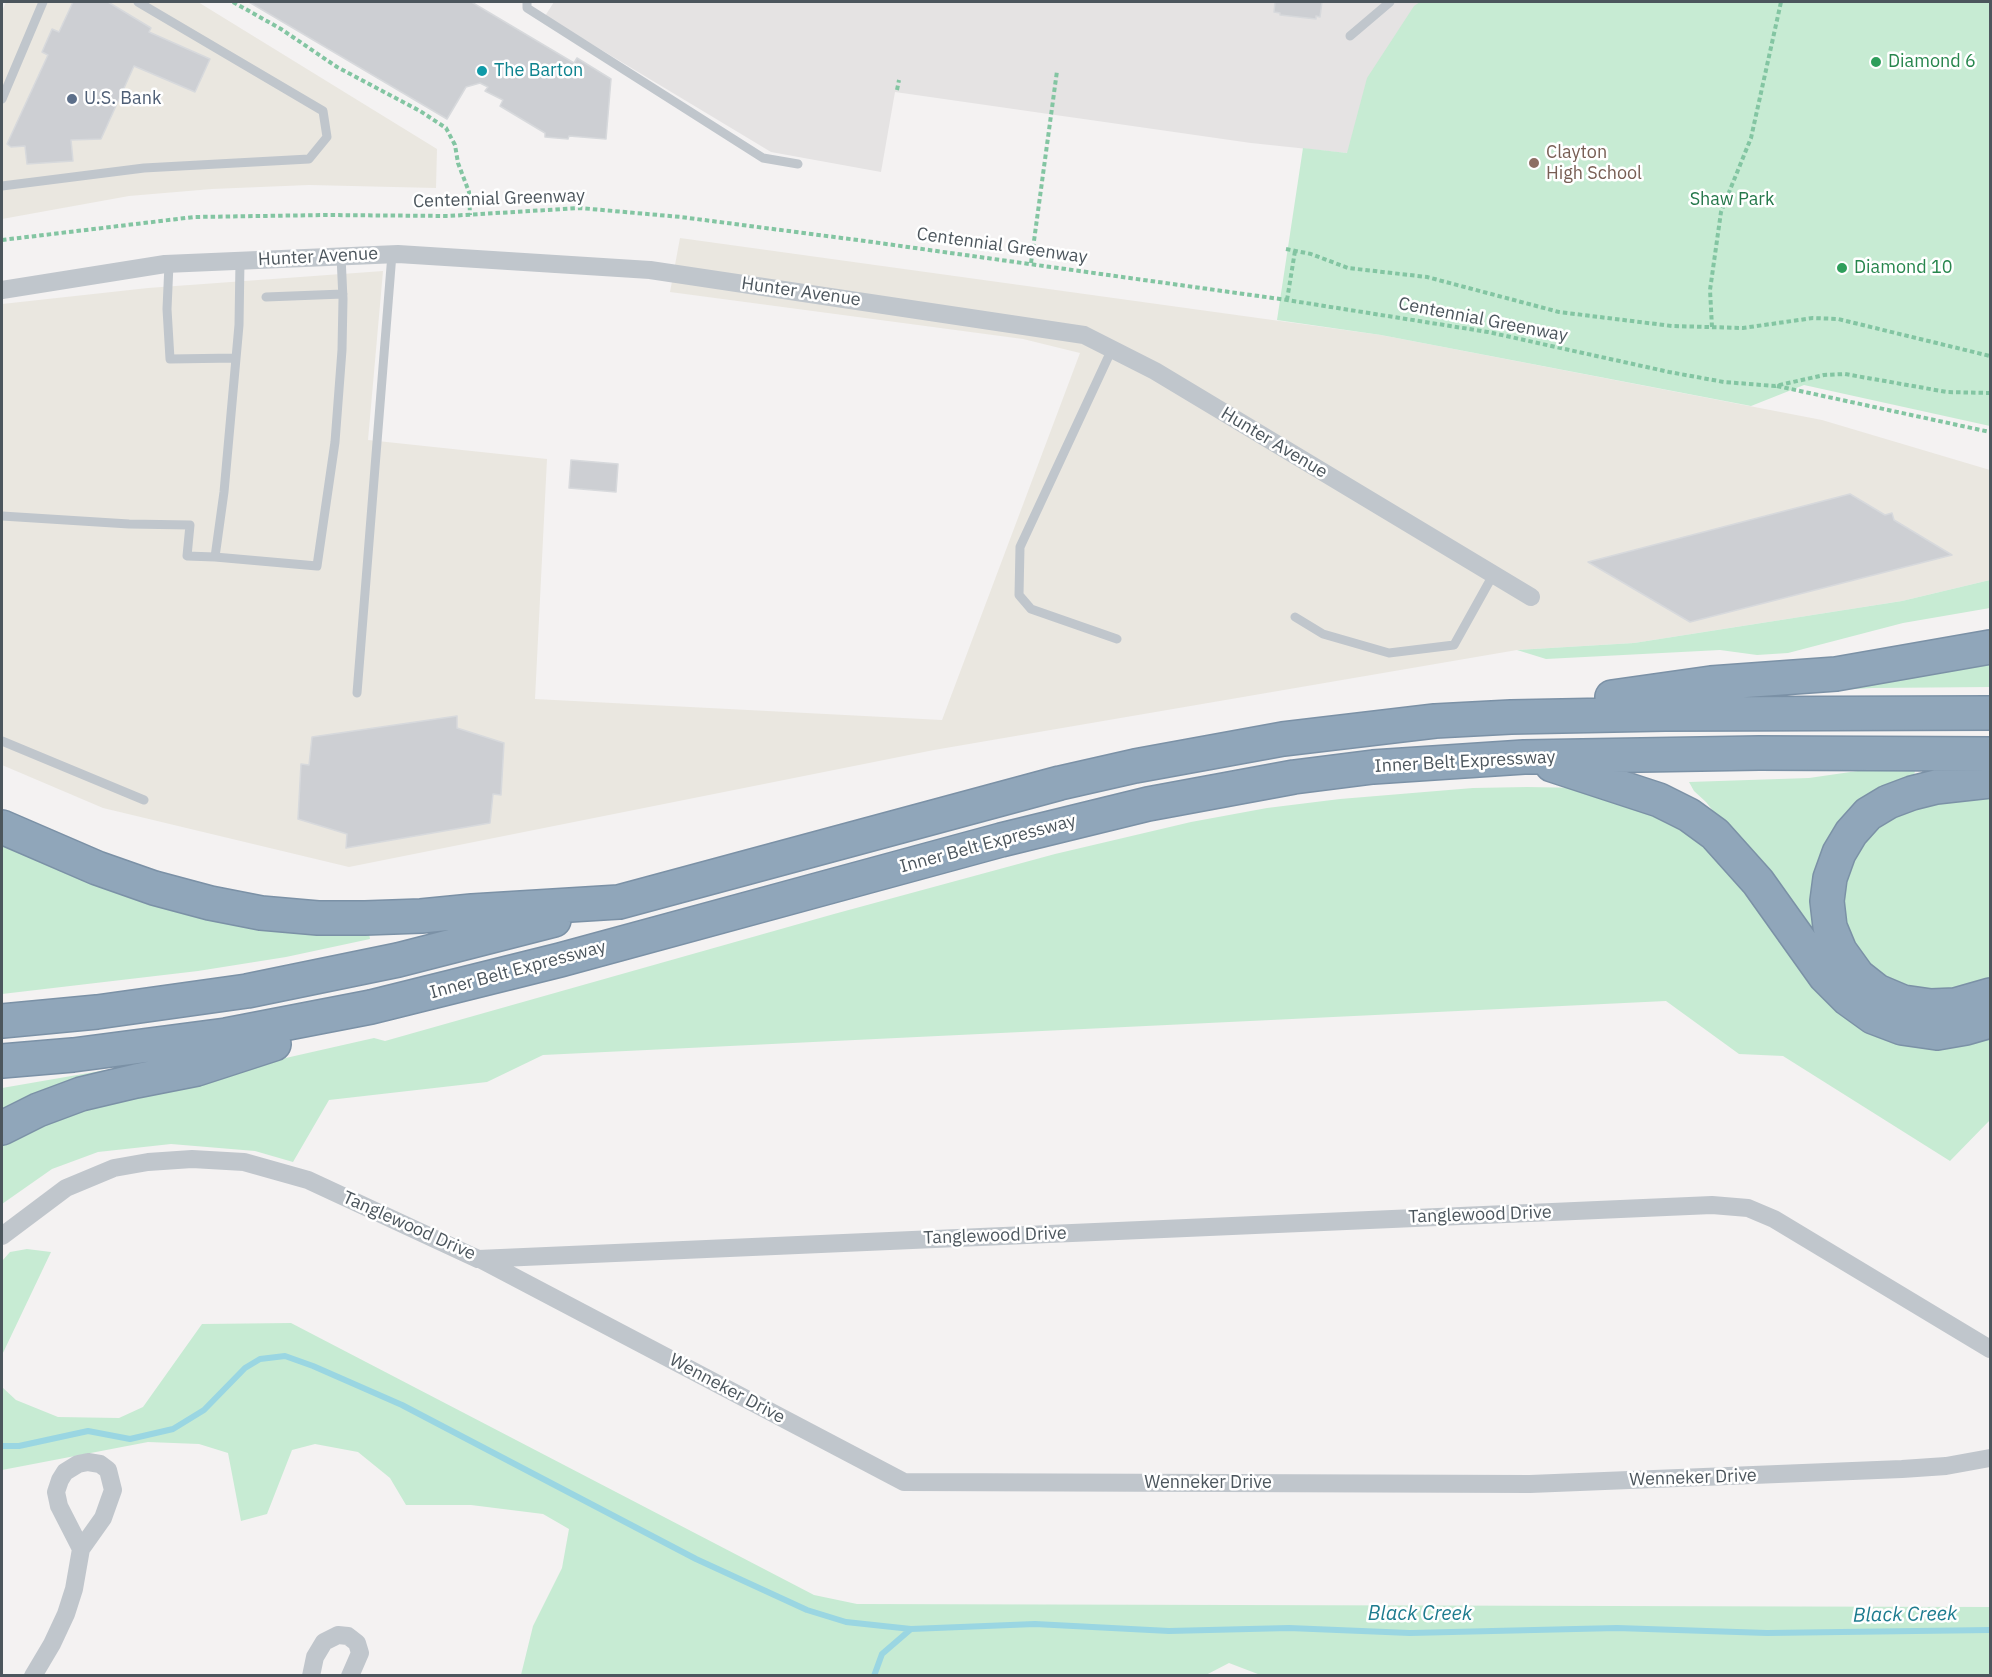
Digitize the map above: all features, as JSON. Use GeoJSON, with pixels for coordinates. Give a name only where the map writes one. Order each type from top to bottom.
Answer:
{"type":"FeatureCollection","features":[{"type":"Feature","properties":{"kind":"highway"},"geometry":{"type":"LineString","coordinates":[[2,1021],[173,1002],[324,976],[473,942],[1049,786],[1134,766],[1283,739],[1435,721],[1711,683],[1836,674],[1990,648]]}},
{"type":"Feature","properties":{"kind":"highway"},"geometry":{"type":"LineString","coordinates":[[1435,721],[1653,714],[1990,713]]}},
{"type":"Feature","properties":{"kind":"highway","name":"Inner Belt Expressway"},"geometry":{"type":"LineString","coordinates":[[2,1061],[73,1055],[226,1035],[412,998],[550,963],[991,842],[1148,804],[1223,789],[1373,767],[1524,757],[1834,753],[1990,754]]}},
{"type":"Feature","properties":{"kind":"highway"},"geometry":{"type":"LineString","coordinates":[[1524,757],[1659,800],[1689,815],[1707,828],[1758,882],[1825,976],[1848,999],[1873,1017],[1902,1028],[1937,1033],[1990,1021]]}},
{"type":"Feature","properties":{"kind":"highway"},"geometry":{"type":"LineString","coordinates":[[1990,781],[1936,787],[1912,793],[1888,802],[1868,814],[1851,833],[1839,853],[1830,879],[1827,901],[1830,927],[1840,951],[1858,976],[1877,991],[1903,1002],[1931,1006],[1955,1005],[1990,995]]}},
{"type":"Feature","properties":{"kind":"highway"},"geometry":{"type":"LineString","coordinates":[[2,827],[97,868],[154,888],[210,903],[261,913],[318,918],[365,918],[620,902]]}},
{"type":"Feature","properties":{"kind":"highway"},"geometry":{"type":"LineString","coordinates":[[2,1128],[38,1110],[81,1094],[197,1069],[412,998]]}},
{"type":"Feature","properties":{"kind":"street","name":"Hunter Avenue"},"geometry":{"type":"LineString","coordinates":[[2,290],[169,264],[392,254],[650,270],[1084,335],[1173,382],[1531,597]]}},
{"type":"Feature","properties":{"kind":"street","name":"Tanglewood Drive"},"geometry":{"type":"LineString","coordinates":[[2,1236],[66,1188],[114,1168],[148,1162],[203,1160],[244,1162],[308,1180],[478,1259],[1712,1205],[1748,1208],[1774,1219],[1990,1348]]}},
{"type":"Feature","properties":{"kind":"street","name":"Wenneker Drive"},"geometry":{"type":"LineString","coordinates":[[478,1259],[904,1482],[1530,1484],[1902,1469],[1946,1466],[1990,1458]]}},
{"type":"Feature","properties":{"kind":"street"},"geometry":{"type":"LineString","coordinates":[[33,1676],[66,1614],[74,1589],[81,1549]]}},
{"type":"Feature","properties":{"kind":"street"},"geometry":{"type":"LineString","coordinates":[[311,1676],[315,1657],[324,1642],[338,1635],[348,1636],[357,1643],[360,1653],[350,1676]]}},
{"type":"Feature","properties":{"kind":"lane"},"geometry":{"type":"LineString","coordinates":[[2,99],[43,2]]}},
{"type":"Feature","properties":{"kind":"lane"},"geometry":{"type":"LineString","coordinates":[[2,186],[144,168],[309,159],[327,137],[323,111],[138,2]]}},
{"type":"Feature","properties":{"kind":"lane"},"geometry":{"type":"LineString","coordinates":[[527,2],[527,8],[763,158],[798,164]]}},
{"type":"Feature","properties":{"kind":"lane"},"geometry":{"type":"LineString","coordinates":[[1350,36],[1390,2]]}},
{"type":"Feature","properties":{"kind":"lane"},"geometry":{"type":"LineString","coordinates":[[357,693],[392,254]]}},
{"type":"Feature","properties":{"kind":"lane"},"geometry":{"type":"LineString","coordinates":[[2,516],[129,524],[190,525],[188,556],[317,566],[335,442],[342,350],[341,256]]}},
{"type":"Feature","properties":{"kind":"lane"},"geometry":{"type":"LineString","coordinates":[[215,557],[224,492],[239,325],[240,261]]}},
{"type":"Feature","properties":{"kind":"lane"},"geometry":{"type":"LineString","coordinates":[[169,264],[167,309],[170,359],[236,358]]}},
{"type":"Feature","properties":{"kind":"lane"},"geometry":{"type":"LineString","coordinates":[[266,297],[343,294]]}},
{"type":"Feature","properties":{"kind":"lane"},"geometry":{"type":"LineString","coordinates":[[1112,349],[1020,547],[1019,595],[1031,609],[1117,639]]}},
{"type":"Feature","properties":{"kind":"lane"},"geometry":{"type":"LineString","coordinates":[[1295,617],[1323,634],[1389,653],[1454,645],[1493,575]]}},
{"type":"Feature","properties":{"kind":"lane"},"geometry":{"type":"LineString","coordinates":[[2,741],[144,800]]}},
{"type":"Feature","properties":{"kind":"path"},"geometry":{"type":"LineString","coordinates":[[233,2],[280,29],[337,67],[438,122],[452,136],[461,173],[469,192],[470,215]]}},
{"type":"Feature","properties":{"kind":"path"},"geometry":{"type":"LineString","coordinates":[[1712,327],[1710,290],[1721,212],[1751,138],[1781,2]]}},
{"type":"Feature","properties":{"kind":"path"},"geometry":{"type":"LineString","coordinates":[[1031,263],[1057,71]]}},
{"type":"Feature","properties":{"kind":"path"},"geometry":{"type":"LineString","coordinates":[[897,90],[899,80]]}},
{"type":"Feature","properties":{"kind":"path","name":"Centennial Greenway"},"geometry":{"type":"LineString","coordinates":[[2,240],[194,217],[327,214],[470,215],[580,208],[681,217],[1031,263],[1287,300],[1488,332],[1724,382],[1775,386],[1824,375],[1845,374],[1947,392],[1990,393]]}},
{"type":"Feature","properties":{"kind":"path"},"geometry":{"type":"LineString","coordinates":[[1286,249],[1311,254],[1347,268],[1427,277],[1559,312],[1672,326],[1743,328],[1813,318],[1838,319],[1990,356]]}},
{"type":"Feature","properties":{"kind":"path"},"geometry":{"type":"LineString","coordinates":[[1287,300],[1295,251]]}},
{"type":"Feature","properties":{"kind":"path"},"geometry":{"type":"LineString","coordinates":[[1775,386],[1990,432]]}},
{"type":"Feature","properties":{"kind":"shaded area"},"geometry":{"type":"Polygon","coordinates":[[[6,2],[198,2],[437,149],[436,188],[309,185],[212,189],[129,196],[2,219],[2,11],[6,2]]]}},
{"type":"Feature","properties":{"kind":"shaded area","name":"Clayton High School"},"geometry":{"type":"Polygon","coordinates":[[[554,2],[1729,2],[1719,54],[1346,153],[1251,143],[895,92],[881,172],[771,152],[545,16],[554,2]]]}},
{"type":"Feature","properties":{"kind":"shaded area"},"geometry":{"type":"Polygon","coordinates":[[[680,238],[1381,335],[1822,420],[1990,470],[1990,580],[1902,601],[1634,643],[1517,650],[934,750],[349,867],[103,808],[2,765],[2,304],[148,288],[383,271],[368,440],[547,459],[535,699],[942,720],[1080,353],[1023,339],[670,292],[680,238]]]}},
{"type":"Feature","properties":{"kind":"green space","name":"Shaw Park"},"geometry":{"type":"Polygon","coordinates":[[[1420,2],[1990,2],[1990,426],[1804,385],[1751,406],[1381,335],[1277,320],[1303,148],[1347,153],[1367,78],[1414,6],[1420,2]]]}},
{"type":"Feature","properties":{"kind":"green space"},"geometry":{"type":"Polygon","coordinates":[[[1990,580],[1990,608],[1903,623],[1788,653],[1757,655],[1720,650],[1546,659],[1517,650],[1634,643],[1902,601],[1990,580]]]}},
{"type":"Feature","properties":{"kind":"green space"},"geometry":{"type":"Polygon","coordinates":[[[1990,656],[1990,687],[1872,688],[1806,692],[1990,656]]]}},
{"type":"Feature","properties":{"kind":"green space"},"geometry":{"type":"Polygon","coordinates":[[[1878,768],[1915,769],[1914,779],[1888,784],[1861,801],[1825,953],[1689,782],[1809,778],[1878,768]]]}},
{"type":"Feature","properties":{"kind":"green space"},"geometry":{"type":"Polygon","coordinates":[[[1473,788],[1585,788],[1628,796],[1698,837],[1733,875],[1804,971],[1990,1037],[1990,1120],[1950,1161],[1783,1056],[1739,1054],[1666,1001],[543,1055],[487,1082],[329,1100],[293,1162],[255,1151],[171,1144],[98,1152],[52,1169],[2,1204],[2,1143],[48,1118],[193,1079],[374,1038],[385,1041],[834,914],[1055,854],[1191,822],[1267,808],[1340,799],[1473,788]]]}},
{"type":"Feature","properties":{"kind":"green space"},"geometry":{"type":"Polygon","coordinates":[[[1990,789],[1990,980],[1963,989],[1925,992],[1892,983],[1869,967],[1844,929],[1842,906],[1848,857],[1884,816],[1990,789]]]}},
{"type":"Feature","properties":{"kind":"green space"},"geometry":{"type":"Polygon","coordinates":[[[2,835],[368,926],[370,939],[286,957],[198,971],[2,994],[2,835]]]}},
{"type":"Feature","properties":{"kind":"green space"},"geometry":{"type":"Polygon","coordinates":[[[106,1070],[106,1076],[2,1114],[2,1088],[106,1070]]]}},
{"type":"Feature","properties":{"kind":"green space"},"geometry":{"type":"Polygon","coordinates":[[[27,1249],[51,1252],[2,1355],[2,1261],[10,1252],[27,1249]]]}},
{"type":"Feature","properties":{"kind":"green space"},"geometry":{"type":"Polygon","coordinates":[[[291,1323],[814,1595],[857,1604],[1990,1607],[1990,1675],[1263,1676],[1229,1663],[1204,1676],[521,1675],[533,1626],[562,1568],[569,1529],[543,1514],[471,1505],[406,1505],[390,1478],[358,1452],[315,1444],[292,1450],[267,1514],[241,1521],[228,1453],[199,1444],[148,1442],[2,1470],[2,1387],[16,1400],[58,1417],[119,1418],[143,1407],[202,1324],[291,1323]]]}},
{"type":"Feature","properties":{"kind":"building"},"geometry":{"type":"Polygon","coordinates":[[[73,2],[108,2],[151,28],[149,32],[210,59],[195,92],[134,66],[101,139],[71,140],[73,161],[27,164],[25,146],[11,147],[7,144],[48,55],[42,52],[52,29],[59,32],[73,2]]]}},
{"type":"Feature","properties":{"kind":"building","name":"The Barton"},"geometry":{"type":"Polygon","coordinates":[[[249,2],[474,2],[574,63],[577,58],[611,79],[606,139],[545,137],[545,133],[500,106],[503,100],[485,91],[488,87],[480,83],[466,87],[447,119],[249,2]]]}},
{"type":"Feature","properties":{"kind":"building"},"geometry":{"type":"Polygon","coordinates":[[[1275,2],[1322,2],[1320,17],[1316,16],[1316,19],[1280,15],[1274,12],[1275,2]]]}},
{"type":"Feature","properties":{"kind":"building"},"geometry":{"type":"Polygon","coordinates":[[[571,460],[618,464],[616,492],[569,488],[571,460]]]}},
{"type":"Feature","properties":{"kind":"building"},"geometry":{"type":"Polygon","coordinates":[[[1850,494],[1885,515],[1892,513],[1894,520],[1952,555],[1690,622],[1588,562],[1850,494]]]}},
{"type":"Feature","properties":{"kind":"building"},"geometry":{"type":"Polygon","coordinates":[[[457,716],[457,728],[504,743],[501,795],[493,794],[490,823],[346,848],[347,834],[298,819],[301,764],[309,765],[312,737],[457,716]]]}},
{"type":"Feature","properties":{"kind":"waterway"},"geometry":{"type":"LineString","coordinates":[[2,1446],[19,1446],[88,1431],[130,1439],[173,1429],[204,1410],[245,1368],[260,1359],[285,1356],[402,1405],[696,1559],[807,1610],[846,1622],[911,1629]]}},
{"type":"Feature","properties":{"kind":"waterway","name":"Black Creek"},"geometry":{"type":"LineString","coordinates":[[874,1676],[882,1654],[911,1629],[1035,1624],[1169,1631],[1289,1628],[1410,1633],[1617,1628],[1767,1633],[1990,1630]]}},
{"type":"Feature","properties":{"kind":"place","name":"Diamond 6"},"geometry":{"type":"Point","coordinates":[1876,62]}},
{"type":"Feature","properties":{"kind":"place","name":"The Barton"},"geometry":{"type":"Point","coordinates":[482,71]}},
{"type":"Feature","properties":{"kind":"place","name":"U.S. Bank"},"geometry":{"type":"Point","coordinates":[72,99]}},
{"type":"Feature","properties":{"kind":"place","name":"Clayton High School"},"geometry":{"type":"Point","coordinates":[1534,163]}},
{"type":"Feature","properties":{"kind":"place","name":"Diamond 10"},"geometry":{"type":"Point","coordinates":[1842,268]}}]}
